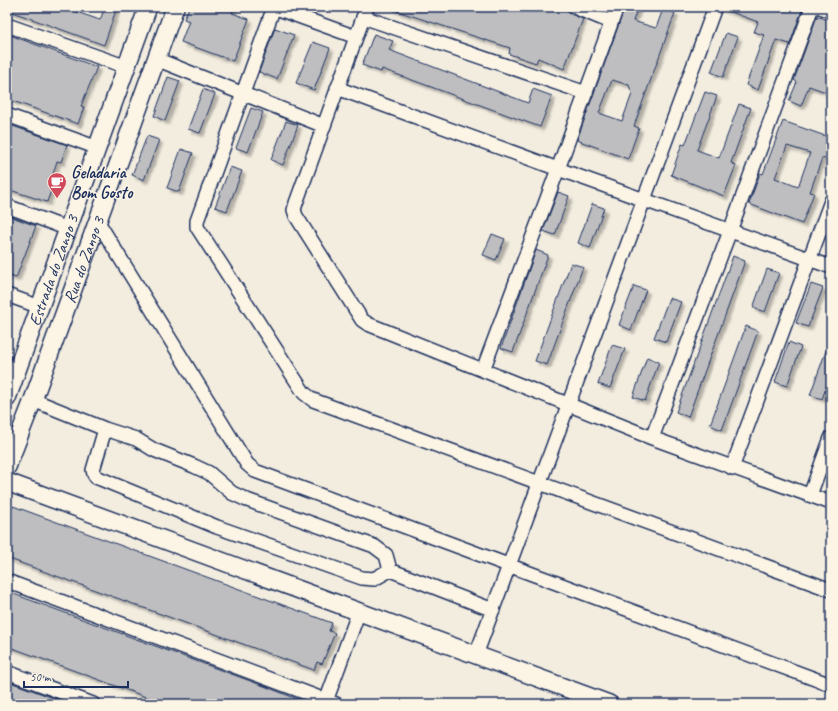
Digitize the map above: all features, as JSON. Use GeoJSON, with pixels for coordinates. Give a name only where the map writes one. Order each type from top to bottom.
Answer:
{"type":"FeatureCollection","features":[{"type":"Feature","properties":{"kind":"street","name":"Estrada do Zango 3"},"geometry":{"type":"LineString","coordinates":[[9,388],[40,307],[148,7]]}},
{"type":"Feature","properties":{"kind":"street","name":"Rua do Zango 3"},"geometry":{"type":"LineString","coordinates":[[7,467],[33,400],[175,7]]}},
{"type":"Feature","properties":{"kind":"street"},"geometry":{"type":"LineString","coordinates":[[356,37],[274,7],[197,221],[198,227],[304,393],[313,400],[831,590]]}},
{"type":"Feature","properties":{"kind":"street"},"geometry":{"type":"LineString","coordinates":[[574,7],[611,22]]}},
{"type":"Feature","properties":{"kind":"street"},"geometry":{"type":"LineString","coordinates":[[483,370],[617,7]]}},
{"type":"Feature","properties":{"kind":"street"},"geometry":{"type":"LineString","coordinates":[[476,655],[716,7]]}},
{"type":"Feature","properties":{"kind":"street"},"geometry":{"type":"LineString","coordinates":[[652,438],[812,7]]}},
{"type":"Feature","properties":{"kind":"street"},"geometry":{"type":"LineString","coordinates":[[820,7],[831,11]]}},
{"type":"Feature","properties":{"kind":"street"},"geometry":{"type":"LineString","coordinates":[[586,93],[365,12],[294,210],[296,216],[358,315],[368,324],[652,438],[831,503]]}},
{"type":"Feature","properties":{"kind":"street"},"geometry":{"type":"LineString","coordinates":[[7,25],[127,67]]}},
{"type":"Feature","properties":{"kind":"street"},"geometry":{"type":"LineString","coordinates":[[156,59],[324,126]]}},
{"type":"Feature","properties":{"kind":"street"},"geometry":{"type":"LineString","coordinates":[[338,88],[558,170],[831,267]]}},
{"type":"Feature","properties":{"kind":"street"},"geometry":{"type":"LineString","coordinates":[[7,115],[98,148]]}},
{"type":"Feature","properties":{"kind":"street"},"geometry":{"type":"LineString","coordinates":[[732,468],[831,201]]}},
{"type":"Feature","properties":{"kind":"street"},"geometry":{"type":"LineString","coordinates":[[7,206],[68,229]]}},
{"type":"Feature","properties":{"kind":"street"},"geometry":{"type":"LineString","coordinates":[[98,222],[246,464],[255,471],[831,685]]}},
{"type":"Feature","properties":{"kind":"street"},"geometry":{"type":"LineString","coordinates":[[7,295],[40,307]]}},
{"type":"Feature","properties":{"kind":"street"},"geometry":{"type":"LineString","coordinates":[[33,400],[105,429],[136,439],[154,450],[209,472],[232,493],[247,500],[374,546],[386,555],[390,570]]}},
{"type":"Feature","properties":{"kind":"street"},"geometry":{"type":"LineString","coordinates":[[105,429],[93,470],[96,477],[217,527],[362,578],[374,579],[390,570]]}},
{"type":"Feature","properties":{"kind":"street"},"geometry":{"type":"LineString","coordinates":[[810,495],[831,438]]}},
{"type":"Feature","properties":{"kind":"street"},"geometry":{"type":"LineString","coordinates":[[7,482],[359,611],[589,700],[609,704]]}},
{"type":"Feature","properties":{"kind":"street"},"geometry":{"type":"LineString","coordinates":[[390,570],[493,610]]}},
{"type":"Feature","properties":{"kind":"street"},"geometry":{"type":"LineString","coordinates":[[7,581],[329,703],[359,611]]}},
{"type":"Feature","properties":{"kind":"street"},"geometry":{"type":"LineString","coordinates":[[7,672],[93,704]]}},
{"type":"Feature","properties":{"kind":"building"},"geometry":{"type":"Polygon","coordinates":[[[7,7],[62,7],[100,20],[105,7],[117,7],[104,45],[7,10],[7,7]]]}},
{"type":"Feature","properties":{"kind":"building"},"geometry":{"type":"Polygon","coordinates":[[[189,7],[234,7],[232,13],[249,19],[233,61],[181,42],[189,21],[184,19],[189,7]]]}},
{"type":"Feature","properties":{"kind":"building"},"geometry":{"type":"Polygon","coordinates":[[[392,7],[565,7],[571,14],[583,19],[564,69],[538,58],[536,63],[509,54],[510,48],[391,9],[392,7]]]}},
{"type":"Feature","properties":{"kind":"building"},"geometry":{"type":"Polygon","coordinates":[[[625,7],[638,7],[633,21],[656,28],[663,9],[675,13],[634,126],[639,128],[628,159],[577,140],[625,7]],[[612,80],[599,113],[622,121],[632,94],[629,85],[612,80]]]}},
{"type":"Feature","properties":{"kind":"building"},"geometry":{"type":"Polygon","coordinates":[[[723,7],[754,7],[762,10],[763,7],[793,7],[802,10],[790,44],[776,40],[758,90],[746,85],[764,35],[754,32],[758,22],[723,9],[723,7]]]}},
{"type":"Feature","properties":{"kind":"building"},"geometry":{"type":"Polygon","coordinates":[[[817,16],[831,21],[831,94],[809,86],[801,106],[789,101],[797,82],[794,80],[817,16]]]}},
{"type":"Feature","properties":{"kind":"building"},"geometry":{"type":"Polygon","coordinates":[[[275,28],[294,35],[277,79],[259,72],[275,28]]]}},
{"type":"Feature","properties":{"kind":"building"},"geometry":{"type":"Polygon","coordinates":[[[726,33],[738,37],[723,77],[711,72],[726,33]]]}},
{"type":"Feature","properties":{"kind":"building"},"geometry":{"type":"Polygon","coordinates":[[[7,34],[97,67],[81,106],[84,107],[78,124],[7,99],[7,34]]]}},
{"type":"Feature","properties":{"kind":"building"},"geometry":{"type":"Polygon","coordinates":[[[374,34],[393,41],[389,50],[528,103],[533,89],[552,96],[540,127],[382,69],[381,72],[362,65],[374,34]]]}},
{"type":"Feature","properties":{"kind":"building"},"geometry":{"type":"Polygon","coordinates":[[[313,42],[330,48],[314,90],[296,83],[313,42]]]}},
{"type":"Feature","properties":{"kind":"building"},"geometry":{"type":"Polygon","coordinates":[[[168,77],[180,81],[165,121],[154,116],[168,77]]]}},
{"type":"Feature","properties":{"kind":"building"},"geometry":{"type":"Polygon","coordinates":[[[203,89],[215,94],[200,133],[188,129],[203,89]]]}},
{"type":"Feature","properties":{"kind":"building"},"geometry":{"type":"Polygon","coordinates":[[[705,92],[717,96],[697,150],[719,158],[739,104],[751,108],[731,163],[736,165],[724,196],[671,175],[682,144],[685,145],[705,92]]]}},
{"type":"Feature","properties":{"kind":"building"},"geometry":{"type":"Polygon","coordinates":[[[251,108],[263,112],[248,152],[236,148],[251,108]]]}},
{"type":"Feature","properties":{"kind":"building"},"geometry":{"type":"Polygon","coordinates":[[[286,121],[298,125],[283,165],[271,160],[286,121]]]}},
{"type":"Feature","properties":{"kind":"building"},"geometry":{"type":"Polygon","coordinates":[[[783,121],[831,138],[831,154],[829,160],[822,158],[810,192],[814,193],[802,224],[749,204],[760,173],[763,174],[783,121]],[[787,146],[775,178],[798,187],[810,153],[787,146]]]}},
{"type":"Feature","properties":{"kind":"building"},"geometry":{"type":"Polygon","coordinates":[[[7,124],[67,145],[61,162],[57,161],[50,184],[53,185],[47,202],[7,189],[7,124]]]}},
{"type":"Feature","properties":{"kind":"building"},"geometry":{"type":"Polygon","coordinates":[[[147,136],[159,140],[144,180],[132,175],[147,136]]]}},
{"type":"Feature","properties":{"kind":"building"},"geometry":{"type":"Polygon","coordinates":[[[181,149],[193,153],[179,192],[167,188],[181,149]]]}},
{"type":"Feature","properties":{"kind":"building"},"geometry":{"type":"Polygon","coordinates":[[[230,167],[242,171],[227,211],[215,207],[230,167]]]}},
{"type":"Feature","properties":{"kind":"building"},"geometry":{"type":"Polygon","coordinates":[[[558,192],[569,196],[555,235],[543,231],[558,192]]]}},
{"type":"Feature","properties":{"kind":"building"},"geometry":{"type":"Polygon","coordinates":[[[592,204],[604,208],[590,248],[578,243],[592,204]]]}},
{"type":"Feature","properties":{"kind":"building"},"geometry":{"type":"Polygon","coordinates":[[[7,215],[36,226],[16,278],[7,275],[7,215]]]}},
{"type":"Feature","properties":{"kind":"building"},"geometry":{"type":"Polygon","coordinates":[[[492,234],[505,239],[496,260],[483,255],[492,234]]]}},
{"type":"Feature","properties":{"kind":"building"},"geometry":{"type":"Polygon","coordinates":[[[536,250],[548,255],[513,352],[501,348],[536,250]]]}},
{"type":"Feature","properties":{"kind":"building"},"geometry":{"type":"Polygon","coordinates":[[[733,256],[745,261],[688,417],[676,412],[733,256]]]}},
{"type":"Feature","properties":{"kind":"building"},"geometry":{"type":"Polygon","coordinates":[[[571,263],[583,267],[547,365],[535,361],[571,263]]]}},
{"type":"Feature","properties":{"kind":"building"},"geometry":{"type":"Polygon","coordinates":[[[767,269],[779,273],[765,312],[753,308],[767,269]]]}},
{"type":"Feature","properties":{"kind":"building"},"geometry":{"type":"Polygon","coordinates":[[[811,284],[823,288],[808,327],[796,323],[811,284]]]}},
{"type":"Feature","properties":{"kind":"building"},"geometry":{"type":"Polygon","coordinates":[[[634,286],[646,290],[631,330],[619,325],[634,286]]]}},
{"type":"Feature","properties":{"kind":"building"},"geometry":{"type":"Polygon","coordinates":[[[669,298],[681,302],[666,342],[654,338],[669,298]]]}},
{"type":"Feature","properties":{"kind":"building"},"geometry":{"type":"Polygon","coordinates":[[[746,326],[758,331],[722,430],[710,425],[746,326]]]}},
{"type":"Feature","properties":{"kind":"building"},"geometry":{"type":"Polygon","coordinates":[[[830,340],[831,374],[822,399],[810,395],[830,340]]]}},
{"type":"Feature","properties":{"kind":"building"},"geometry":{"type":"Polygon","coordinates":[[[789,342],[801,347],[787,386],[775,382],[789,342]]]}},
{"type":"Feature","properties":{"kind":"building"},"geometry":{"type":"Polygon","coordinates":[[[612,345],[625,349],[610,388],[598,384],[612,345]]]}},
{"type":"Feature","properties":{"kind":"building"},"geometry":{"type":"Polygon","coordinates":[[[647,357],[659,362],[645,401],[633,397],[647,357]]]}},
{"type":"Feature","properties":{"kind":"building"},"geometry":{"type":"Polygon","coordinates":[[[13,506],[332,623],[329,631],[335,633],[322,664],[317,662],[314,670],[7,558],[7,513],[10,514],[13,506]]]}},
{"type":"Feature","properties":{"kind":"building"},"geometry":{"type":"Polygon","coordinates":[[[11,593],[310,704],[190,704],[178,700],[176,704],[165,704],[7,646],[7,606],[11,593]]]}},
{"type":"Feature","properties":{"kind":"building"},"geometry":{"type":"Polygon","coordinates":[[[10,682],[70,704],[17,704],[7,700],[7,690],[10,682]]]}},
{"type":"Feature","properties":{"kind":"place","name":"Geladaria Bom Gosto"},"geometry":{"type":"Point","coordinates":[57,199]}}]}
